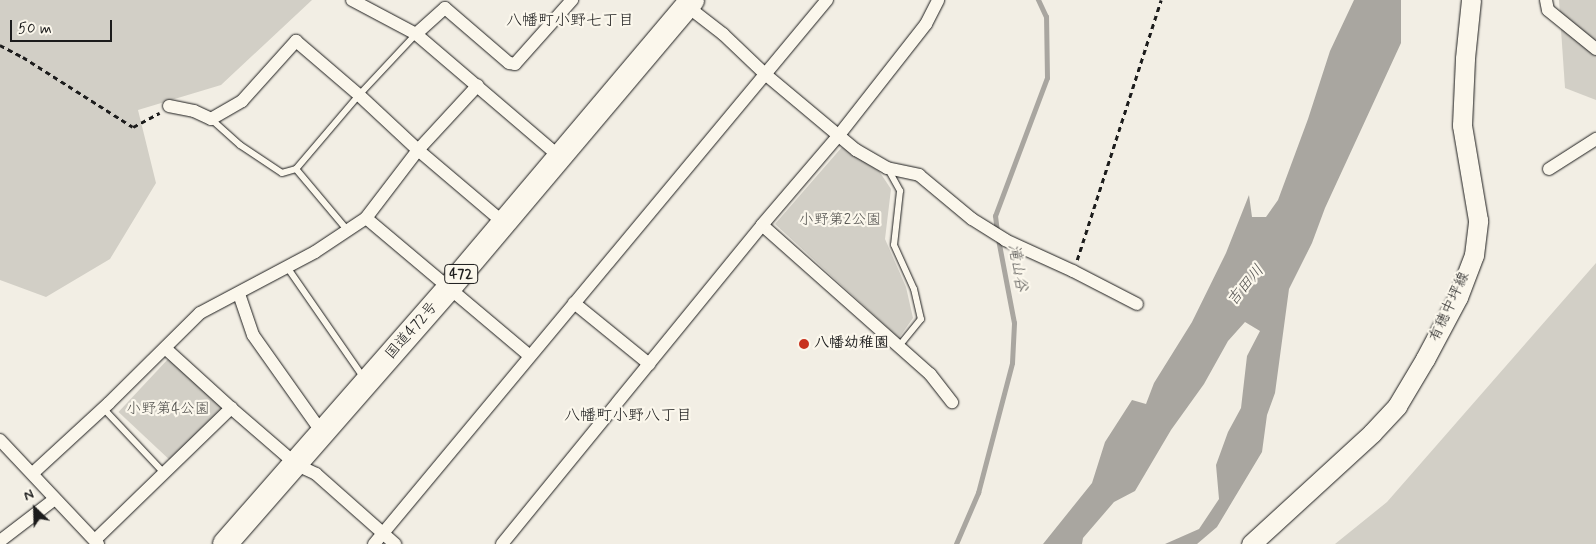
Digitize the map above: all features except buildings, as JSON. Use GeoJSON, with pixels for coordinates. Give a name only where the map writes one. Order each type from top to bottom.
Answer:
{"type":"FeatureCollection","features":[{"type":"Feature","properties":{"kind":"highway","name":"国道472号"},"geometry":{"type":"LineString","coordinates":[[225,544],[297,465],[448,289],[560,157],[686,2]]}},
{"type":"Feature","properties":{"kind":"main road","name":"有穂中坪線"},"geometry":{"type":"LineString","coordinates":[[1251,544],[1372,433],[1397,406],[1425,360],[1458,297],[1474,255],[1478,220],[1462,126],[1465,58],[1471,0]]}},
{"type":"Feature","properties":{"kind":"street"},"geometry":{"type":"LineString","coordinates":[[352,0],[416,34],[560,157]]}},
{"type":"Feature","properties":{"kind":"street"},"geometry":{"type":"LineString","coordinates":[[416,34],[447,4],[509,63],[515,64],[572,0]]}},
{"type":"Feature","properties":{"kind":"street"},"geometry":{"type":"LineString","coordinates":[[374,544],[827,0]]}},
{"type":"Feature","properties":{"kind":"street"},"geometry":{"type":"LineString","coordinates":[[502,544],[762,225],[839,135],[926,24],[938,0]]}},
{"type":"Feature","properties":{"kind":"street"},"geometry":{"type":"LineString","coordinates":[[1546,0],[1548,10],[1596,49]]}},
{"type":"Feature","properties":{"kind":"street"},"geometry":{"type":"LineString","coordinates":[[686,2],[765,74],[856,150],[887,168],[919,175],[972,219],[1005,240],[1073,271],[1137,304]]}},
{"type":"Feature","properties":{"kind":"street"},"geometry":{"type":"LineString","coordinates":[[169,106],[194,111],[211,119],[242,102],[296,41],[359,94],[418,150],[504,223]]}},
{"type":"Feature","properties":{"kind":"street"},"geometry":{"type":"LineString","coordinates":[[33,473],[200,313],[287,267],[348,231],[366,218],[418,150],[478,85]]}},
{"type":"Feature","properties":{"kind":"street"},"geometry":{"type":"LineString","coordinates":[[1549,169],[1596,139]]}},
{"type":"Feature","properties":{"kind":"street"},"geometry":{"type":"LineString","coordinates":[[366,218],[448,289],[530,356]]}},
{"type":"Feature","properties":{"kind":"street"},"geometry":{"type":"LineString","coordinates":[[762,225],[930,374],[952,402]]}},
{"type":"Feature","properties":{"kind":"street"},"geometry":{"type":"LineString","coordinates":[[239,294],[253,335],[323,434]]}},
{"type":"Feature","properties":{"kind":"street"},"geometry":{"type":"LineString","coordinates":[[574,303],[649,364]]}},
{"type":"Feature","properties":{"kind":"street"},"geometry":{"type":"LineString","coordinates":[[165,348],[230,408],[297,465],[316,474],[395,544]]}},
{"type":"Feature","properties":{"kind":"street"},"geometry":{"type":"LineString","coordinates":[[0,440],[97,542],[163,472],[230,408]]}},
{"type":"Feature","properties":{"kind":"street"},"geometry":{"type":"LineString","coordinates":[[0,541],[55,499]]}},
{"type":"Feature","properties":{"kind":"lane"},"geometry":{"type":"LineString","coordinates":[[211,119],[240,145],[282,173],[296,169],[359,94],[416,34]]}},
{"type":"Feature","properties":{"kind":"lane"},"geometry":{"type":"LineString","coordinates":[[887,168],[900,191],[894,245],[914,289],[920,319],[899,346]]}},
{"type":"Feature","properties":{"kind":"lane"},"geometry":{"type":"LineString","coordinates":[[296,169],[348,231]]}},
{"type":"Feature","properties":{"kind":"lane"},"geometry":{"type":"LineString","coordinates":[[287,267],[367,383]]}},
{"type":"Feature","properties":{"kind":"lane"},"geometry":{"type":"LineString","coordinates":[[103,408],[163,472]]}},
{"type":"Feature","properties":{"kind":"path"},"geometry":{"type":"LineString","coordinates":[[1073,271],[1161,0]]}},
{"type":"Feature","properties":{"kind":"path"},"geometry":{"type":"LineString","coordinates":[[0,45],[23,57],[133,127],[155,117],[169,106]]}},
{"type":"Feature","properties":{"kind":"green space"},"geometry":{"type":"Polygon","coordinates":[[[0,0],[312,0],[221,85],[138,110],[156,183],[110,259],[46,297],[0,280],[0,0]]]}},
{"type":"Feature","properties":{"kind":"green space"},"geometry":{"type":"Polygon","coordinates":[[[1559,0],[1596,0],[1596,100],[1565,88],[1559,0]]]}},
{"type":"Feature","properties":{"kind":"green space","name":"小野第2公園"},"geometry":{"type":"Polygon","coordinates":[[[842,147],[879,171],[891,189],[885,239],[906,287],[913,318],[899,338],[775,224],[842,147]]]}},
{"type":"Feature","properties":{"kind":"green space"},"geometry":{"type":"Polygon","coordinates":[[[1596,263],[1596,544],[1335,544],[1387,502],[1596,263]]]}},
{"type":"Feature","properties":{"kind":"green space","name":"小野第4公園"},"geometry":{"type":"Polygon","coordinates":[[[169,358],[222,408],[172,462],[119,412],[169,358]]]}},
{"type":"Feature","properties":{"kind":"water","name":"吉田川"},"geometry":{"type":"Polygon","coordinates":[[[1354,0],[1401,0],[1401,43],[1325,208],[1312,243],[1289,289],[1275,393],[1267,415],[1262,452],[1217,527],[1197,544],[1165,544],[1199,529],[1219,499],[1216,465],[1228,432],[1241,408],[1247,356],[1260,331],[1245,322],[1228,341],[1204,384],[1171,430],[1135,491],[1114,502],[1083,538],[1082,544],[1043,544],[1092,483],[1105,442],[1132,400],[1146,404],[1154,383],[1192,322],[1226,253],[1249,195],[1252,217],[1266,217],[1278,200],[1308,119],[1330,51],[1354,0]]]}},
{"type":"Feature","properties":{"kind":"waterway","name":"滝山谷"},"geometry":{"type":"LineString","coordinates":[[997,232],[995,216],[1047,78],[1046,17],[1038,0]]}},
{"type":"Feature","properties":{"kind":"waterway","name":"滝山谷"},"geometry":{"type":"LineString","coordinates":[[956,544],[978,493],[1012,363],[1014,323],[998,239]]}},
{"type":"Feature","properties":{"kind":"place","name":"八幡幼稚園"},"geometry":{"type":"Point","coordinates":[804,344]}},
{"type":"Feature","properties":{"kind":"district","name":"八幡町小野七丁目"},"geometry":{"type":"Point","coordinates":[570,21]}},
{"type":"Feature","properties":{"kind":"district","name":"八幡町小野八丁目"},"geometry":{"type":"Point","coordinates":[628,416]}}]}
